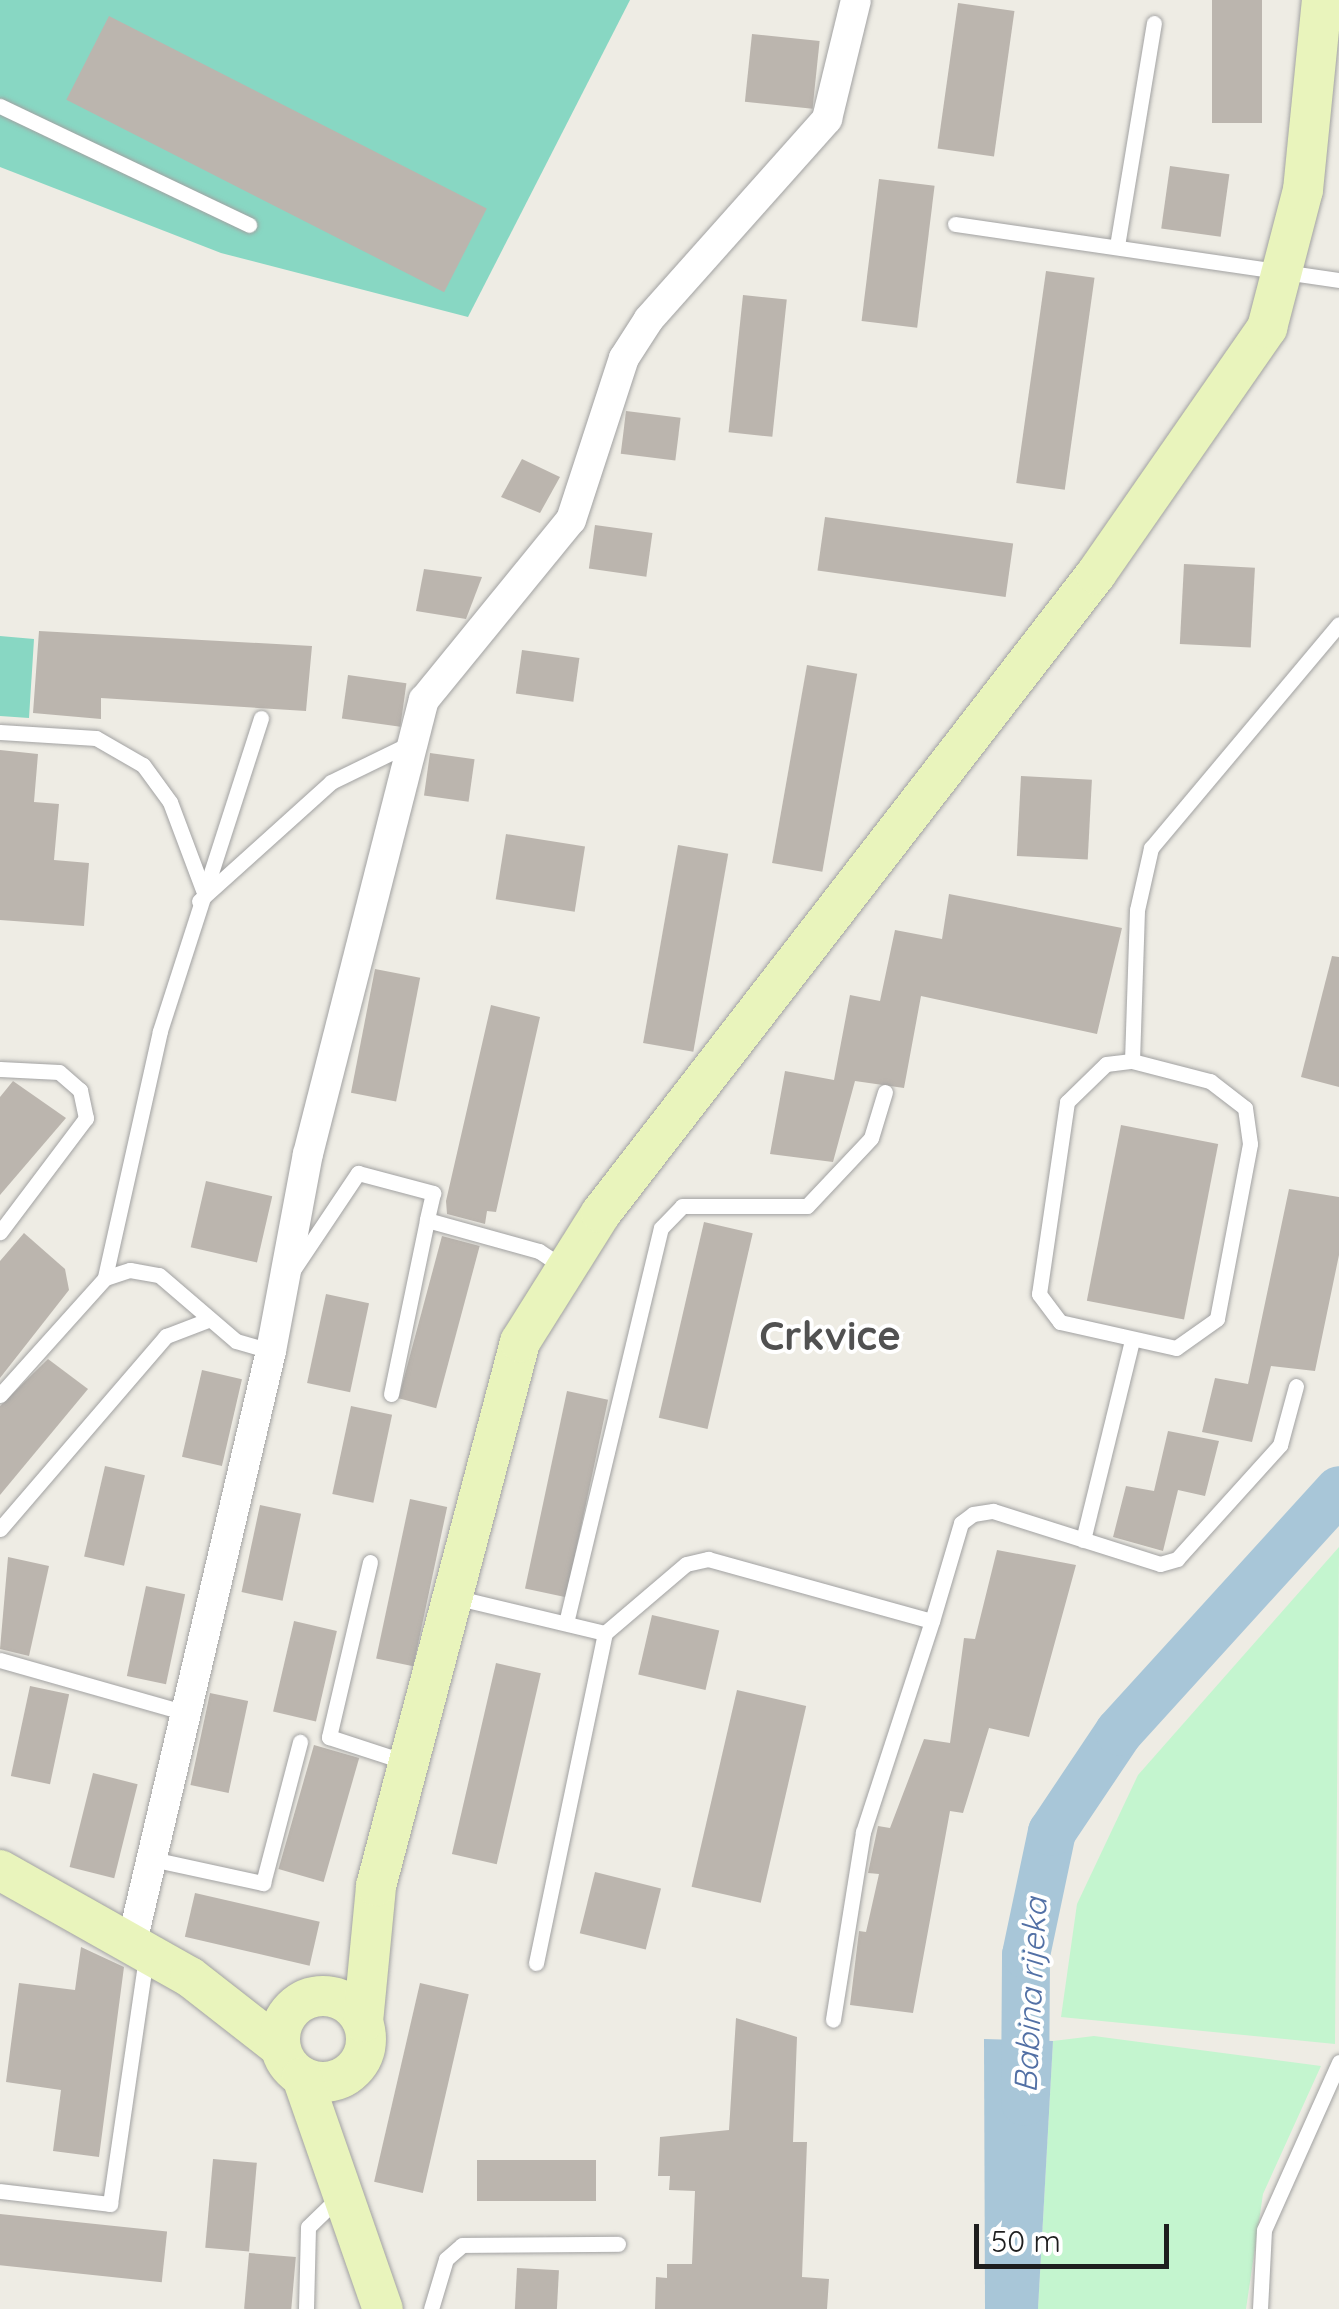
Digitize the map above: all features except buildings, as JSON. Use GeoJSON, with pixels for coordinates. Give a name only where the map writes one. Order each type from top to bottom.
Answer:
{"type":"FeatureCollection","features":[{"type":"Feature","properties":{"kind":"main road"},"geometry":{"type":"LineString","coordinates":[[383,2309],[339,2181],[291,2062],[283,2023],[354,1958],[370,1915],[406,1762],[520,1342],[564,1268],[1096,574],[1266,328],[1288,269],[1322,0]]}},
{"type":"Feature","properties":{"kind":"main road"},"geometry":{"type":"LineString","coordinates":[[0,1870],[190,1977],[291,2062],[326,2082],[350,2074]]}},
{"type":"Feature","properties":{"kind":"main road"},"geometry":{"type":"LineString","coordinates":[[339,2181],[350,2074],[366,2050],[363,2022],[370,1915]]}},
{"type":"Feature","properties":{"kind":"main road"},"geometry":{"type":"LineString","coordinates":[[190,1977],[307,2000],[344,2000],[363,2022]]}},
{"type":"Feature","properties":{"kind":"street"},"geometry":{"type":"LineString","coordinates":[[139,1946],[147,1858],[271,1350],[410,743],[441,676],[547,560],[571,520],[624,358],[649,319],[827,119],[856,0]]}},
{"type":"Feature","properties":{"kind":"lane"},"geometry":{"type":"LineString","coordinates":[[1117,246],[1154,23]]}},
{"type":"Feature","properties":{"kind":"lane"},"geometry":{"type":"LineString","coordinates":[[0,106],[249,225]]}},
{"type":"Feature","properties":{"kind":"lane"},"geometry":{"type":"LineString","coordinates":[[955,224],[1288,269],[1339,280]]}},
{"type":"Feature","properties":{"kind":"lane"},"geometry":{"type":"LineString","coordinates":[[1132,1061],[1137,910],[1151,848],[1339,624]]}},
{"type":"Feature","properties":{"kind":"lane"},"geometry":{"type":"LineString","coordinates":[[0,1395],[105,1278],[200,896],[261,718]]}},
{"type":"Feature","properties":{"kind":"lane"},"geometry":{"type":"LineString","coordinates":[[0,732],[96,738],[143,765],[170,802],[200,896]]}},
{"type":"Feature","properties":{"kind":"lane"},"geometry":{"type":"LineString","coordinates":[[200,896],[332,782],[410,743]]}},
{"type":"Feature","properties":{"kind":"lane"},"geometry":{"type":"LineString","coordinates":[[1132,1061],[1229,1089],[1246,1108],[1250,1144],[1217,1319],[1176,1348],[1132,1340],[1060,1322],[1036,1276],[1068,1102],[1106,1064],[1132,1061]]}},
{"type":"Feature","properties":{"kind":"lane"},"geometry":{"type":"LineString","coordinates":[[0,1069],[58,1072],[80,1090],[86,1118],[0,1232]]}},
{"type":"Feature","properties":{"kind":"lane"},"geometry":{"type":"LineString","coordinates":[[566,1624],[661,1228],[682,1206],[807,1206],[871,1138],[884,1092]]}},
{"type":"Feature","properties":{"kind":"lane"},"geometry":{"type":"LineString","coordinates":[[283,1286],[358,1174],[433,1194],[391,1394]]}},
{"type":"Feature","properties":{"kind":"lane"},"geometry":{"type":"LineString","coordinates":[[426,1220],[539,1251],[564,1268]]}},
{"type":"Feature","properties":{"kind":"lane"},"geometry":{"type":"LineString","coordinates":[[105,1278],[130,1270],[159,1276],[208,1320],[271,1350]]}},
{"type":"Feature","properties":{"kind":"lane"},"geometry":{"type":"LineString","coordinates":[[0,1530],[166,1336],[208,1320]]}},
{"type":"Feature","properties":{"kind":"lane"},"geometry":{"type":"LineString","coordinates":[[1083,1540],[1132,1340]]}},
{"type":"Feature","properties":{"kind":"lane"},"geometry":{"type":"LineString","coordinates":[[833,2020],[863,1832],[961,1523],[973,1514],[993,1511],[1160,1564],[1177,1559],[1280,1445],[1296,1386]]}},
{"type":"Feature","properties":{"kind":"lane"},"geometry":{"type":"LineString","coordinates":[[536,1962],[605,1633],[686,1564],[708,1558],[932,1621]]}},
{"type":"Feature","properties":{"kind":"lane"},"geometry":{"type":"LineString","coordinates":[[370,1562],[329,1736],[406,1762]]}},
{"type":"Feature","properties":{"kind":"lane"},"geometry":{"type":"LineString","coordinates":[[450,1596],[605,1633]]}},
{"type":"Feature","properties":{"kind":"lane"},"geometry":{"type":"LineString","coordinates":[[0,1660],[182,1712]]}},
{"type":"Feature","properties":{"kind":"lane"},"geometry":{"type":"LineString","coordinates":[[147,1858],[263,1882],[300,1742]]}},
{"type":"Feature","properties":{"kind":"lane"},"geometry":{"type":"LineString","coordinates":[[0,2191],[110,2204],[139,1946]]}},
{"type":"Feature","properties":{"kind":"lane"},"geometry":{"type":"LineString","coordinates":[[1260,2309],[1264,2230],[1339,2062]]}},
{"type":"Feature","properties":{"kind":"lane"},"geometry":{"type":"LineString","coordinates":[[306,2309],[308,2227],[339,2181]]}},
{"type":"Feature","properties":{"kind":"lane"},"geometry":{"type":"LineString","coordinates":[[431,2309],[446,2260],[462,2246],[618,2244]]}},
{"type":"Feature","properties":{"kind":"green space"},"geometry":{"type":"Polygon","coordinates":[[[0,0],[630,0],[468,317],[221,253],[0,167],[0,0]]]}},
{"type":"Feature","properties":{"kind":"green space"},"geometry":{"type":"Polygon","coordinates":[[[0,636],[34,639],[29,718],[0,716],[0,636]]]}},
{"type":"Feature","properties":{"kind":"green space"},"geometry":{"type":"Polygon","coordinates":[[[1339,1547],[1335,2044],[1061,2017],[1077,1904],[1138,1775],[1339,1547]]]}},
{"type":"Feature","properties":{"kind":"green space"},"geometry":{"type":"Polygon","coordinates":[[[1094,2036],[1321,2066],[1263,2194],[1246,2309],[1038,2309],[1053,2041],[1094,2036]]]}},
{"type":"Feature","properties":{"kind":"water"},"geometry":{"type":"Polygon","coordinates":[[[984,2039],[1053,2041],[1038,2309],[985,2309],[984,2039]]]}},
{"type":"Feature","properties":{"kind":"waterway","name":"Babina rijeka"},"geometry":{"type":"LineString","coordinates":[[1025,2102],[1026,1955],[1052,1832],[1119,1732],[1339,1490]]}},
{"type":"Feature","properties":{"kind":"district","name":"Crkvice"},"geometry":{"type":"Point","coordinates":[830,1335]}}]}
